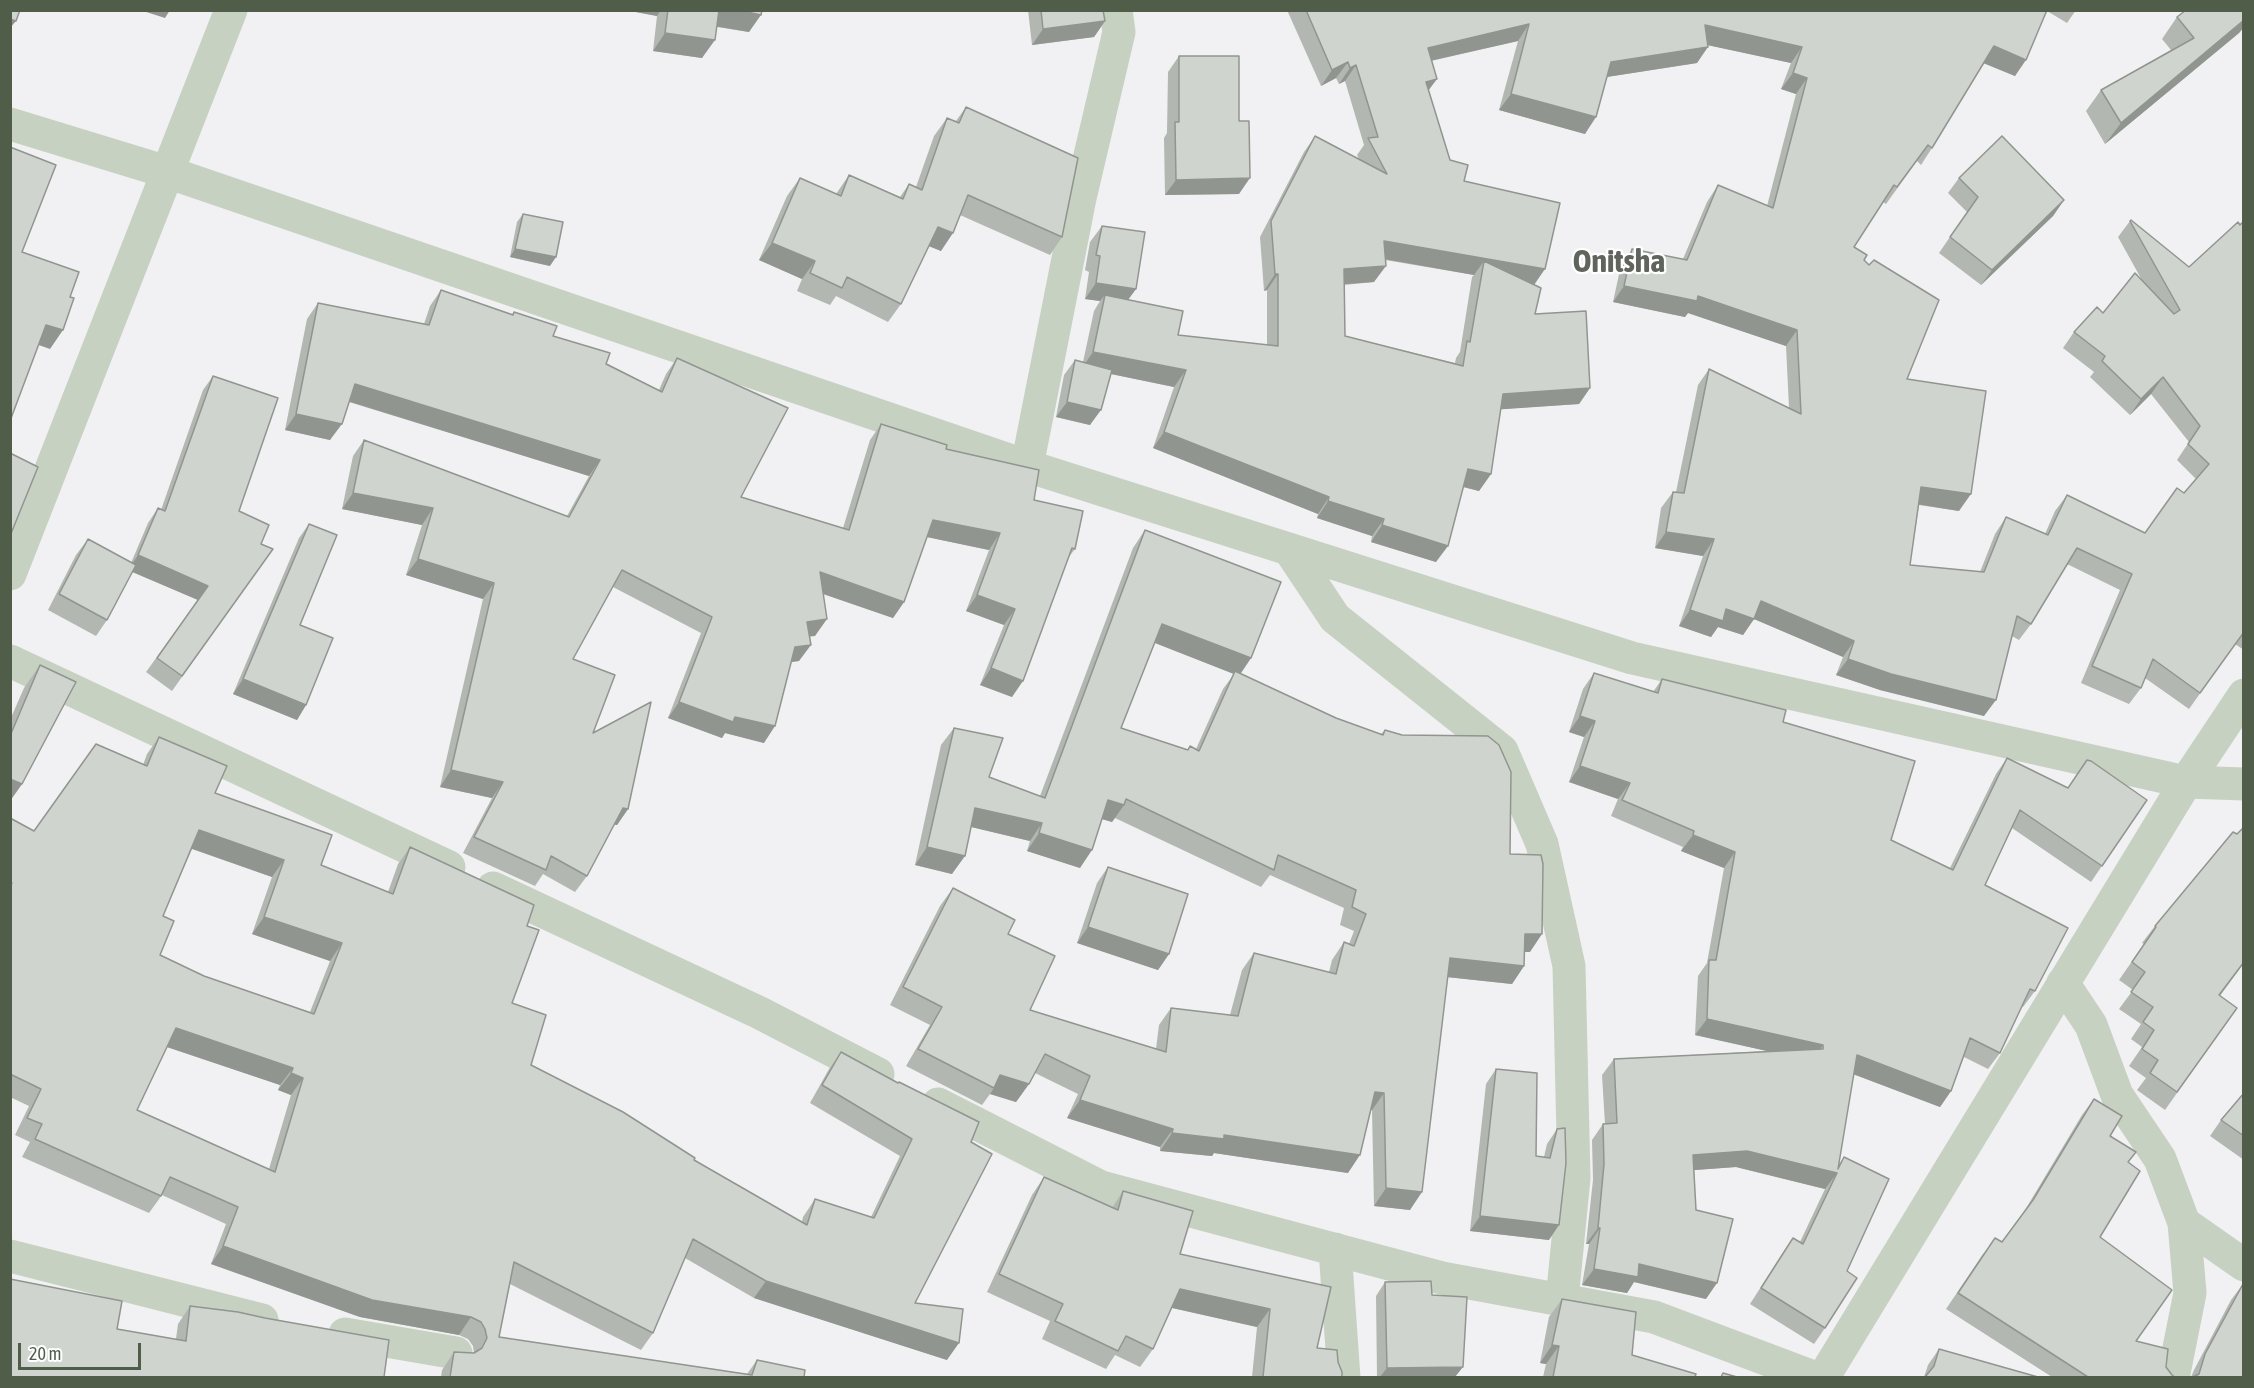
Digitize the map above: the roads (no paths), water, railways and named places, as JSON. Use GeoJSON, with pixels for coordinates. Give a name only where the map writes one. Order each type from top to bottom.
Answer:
{"type":"FeatureCollection","features":[{"type":"Feature","properties":{"kind":"street"},"geometry":{"type":"LineString","coordinates":[[10,574],[231,10]]}},
{"type":"Feature","properties":{"kind":"street"},"geometry":{"type":"LineString","coordinates":[[1027,466],[1080,198],[1119,32],[1116,10]]}},
{"type":"Feature","properties":{"kind":"street"},"geometry":{"type":"LineString","coordinates":[[10,123],[167,172],[1027,466],[1632,658],[2186,782],[2244,784]]}},
{"type":"Feature","properties":{"kind":"street"},"geometry":{"type":"LineString","coordinates":[[1289,549],[1335,618],[1502,751],[1542,844],[1569,966],[1574,1178],[1562,1300]]}},
{"type":"Feature","properties":{"kind":"street"},"geometry":{"type":"LineString","coordinates":[[10,661],[760,1014],[1101,1187],[1442,1278],[1654,1317],[1816,1377]]}},
{"type":"Feature","properties":{"kind":"street"},"geometry":{"type":"LineString","coordinates":[[1823,1377],[2186,782],[2244,695]]}},
{"type":"Feature","properties":{"kind":"street"},"geometry":{"type":"LineString","coordinates":[[2063,983],[2091,1025],[2117,1095],[2160,1159],[2184,1223],[2190,1293],[2173,1377]]}},
{"type":"Feature","properties":{"kind":"street"},"geometry":{"type":"LineString","coordinates":[[2184,1223],[2244,1264]]}},
{"type":"Feature","properties":{"kind":"street"},"geometry":{"type":"LineString","coordinates":[[1335,1249],[1344,1377]]}},
{"type":"Feature","properties":{"kind":"street"},"geometry":{"type":"LineString","coordinates":[[10,1256],[255,1318],[456,1353]]}},
{"type":"Feature","properties":{"kind":"district","name":"Onitsha"},"geometry":{"type":"Point","coordinates":[1619,262]}}]}
